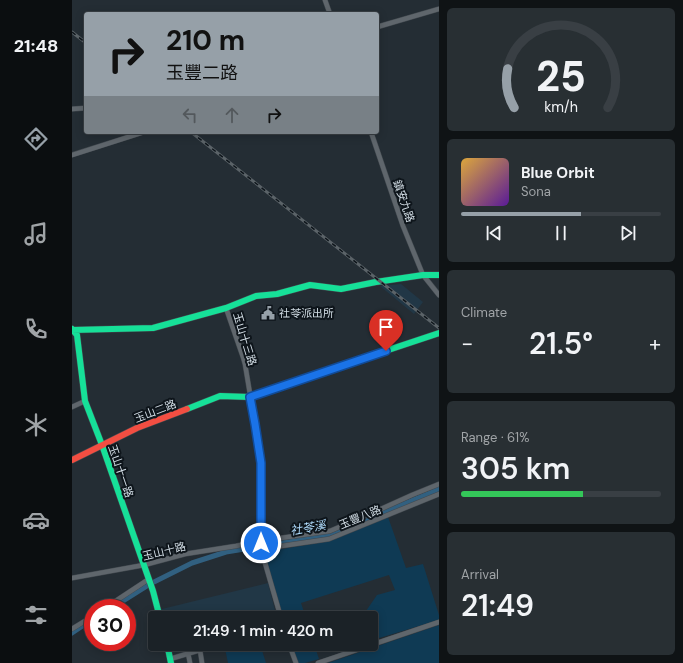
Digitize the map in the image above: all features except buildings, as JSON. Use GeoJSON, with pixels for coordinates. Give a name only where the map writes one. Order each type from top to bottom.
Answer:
{"type":"FeatureCollection","features":[{"type":"Feature","properties":{"kind":"street"},"geometry":{"type":"LineString","coordinates":[[325,0],[329,12]]}},
{"type":"Feature","properties":{"kind":"street"},"geometry":{"type":"LineString","coordinates":[[379,27],[439,9]]}},
{"type":"Feature","properties":{"kind":"street"},"geometry":{"type":"LineString","coordinates":[[72,109],[84,108]]}},
{"type":"Feature","properties":{"kind":"street"},"geometry":{"type":"LineString","coordinates":[[72,155],[138,134]]}},
{"type":"Feature","properties":{"kind":"street","name":"鎮安九路"},"geometry":{"type":"LineString","coordinates":[[372,134],[403,226],[424,275],[439,296]]}},
{"type":"Feature","properties":{"kind":"street"},"geometry":{"type":"LineString","coordinates":[[73,330],[153,328],[226,308],[256,296],[277,294],[310,285],[341,290],[376,282],[424,275],[439,275]]}},
{"type":"Feature","properties":{"kind":"street","name":"玉山十三路"},"geometry":{"type":"LineString","coordinates":[[226,308],[244,357],[261,463],[261,545],[279,611]]}},
{"type":"Feature","properties":{"kind":"street","name":"玉山十一路"},"geometry":{"type":"LineString","coordinates":[[73,330],[77,335],[85,401],[149,579],[158,611]]}},
{"type":"Feature","properties":{"kind":"street"},"geometry":{"type":"LineString","coordinates":[[250,397],[439,333]]}},
{"type":"Feature","properties":{"kind":"street","name":"玉山二路"},"geometry":{"type":"LineString","coordinates":[[72,460],[137,428],[220,396],[250,397]]}},
{"type":"Feature","properties":{"kind":"street"},"geometry":{"type":"LineString","coordinates":[[72,407],[85,401]]}},
{"type":"Feature","properties":{"kind":"street"},"geometry":{"type":"LineString","coordinates":[[261,545],[330,531],[439,484]]}},
{"type":"Feature","properties":{"kind":"street","name":"玉豐八路"},"geometry":{"type":"LineString","coordinates":[[261,545],[329,539],[439,494]]}},
{"type":"Feature","properties":{"kind":"street","name":"玉山十路"},"geometry":{"type":"LineString","coordinates":[[72,578],[144,565],[185,554],[236,546],[261,545]]}},
{"type":"Feature","properties":{"kind":"street"},"geometry":{"type":"LineString","coordinates":[[119,599],[149,579]]}},
{"type":"Feature","properties":{"kind":"street"},"geometry":{"type":"LineString","coordinates":[[72,629],[84,622]]}},
{"type":"Feature","properties":{"kind":"street"},"geometry":{"type":"LineString","coordinates":[[318,663],[439,622]]}},
{"type":"Feature","properties":{"kind":"street"},"geometry":{"type":"LineString","coordinates":[[168,651],[170,661],[188,653],[200,650],[202,663]]}},
{"type":"Feature","properties":{"kind":"street"},"geometry":{"type":"LineString","coordinates":[[292,651],[296,663]]}},
{"type":"Feature","properties":{"kind":"street"},"geometry":{"type":"LineString","coordinates":[[188,653],[190,663]]}},
{"type":"Feature","properties":{"kind":"shaded area"},"geometry":{"type":"Polygon","coordinates":[[[401,284],[423,302],[414,314],[380,286],[401,284]]]}},
{"type":"Feature","properties":{"kind":"shaded area"},"geometry":{"type":"Polygon","coordinates":[[[388,517],[406,568],[423,564],[439,615],[439,620],[378,638],[378,611],[366,611],[377,595],[395,590],[389,575],[301,603],[304,611],[280,611],[264,552],[330,541],[388,517]]]}},
{"type":"Feature","properties":{"kind":"shaded area"},"geometry":{"type":"Polygon","coordinates":[[[268,583],[275,611],[161,611],[161,609],[268,583]]]}},
{"type":"Feature","properties":{"kind":"shaded area"},"geometry":{"type":"Polygon","coordinates":[[[439,625],[439,663],[328,663],[363,651],[378,651],[378,646],[439,625]]]}},
{"type":"Feature","properties":{"kind":"shaded area"},"geometry":{"type":"Polygon","coordinates":[[[225,651],[262,651],[266,663],[228,663],[225,651]]]}},
{"type":"Feature","properties":{"kind":"shaded area"},"geometry":{"type":"Polygon","coordinates":[[[293,651],[316,651],[319,659],[305,663],[297,663],[293,651]]]}},
{"type":"Feature","properties":{"kind":"waterway","name":"社苓溪"},"geometry":{"type":"LineString","coordinates":[[154,582],[192,563],[226,552],[330,535],[439,489]]}},
{"type":"Feature","properties":{"kind":"waterway","name":"社苓溪"},"geometry":{"type":"LineString","coordinates":[[126,599],[147,586]]}},
{"type":"Feature","properties":{"kind":"waterway","name":"社苓溪"},"geometry":{"type":"LineString","coordinates":[[72,633],[84,625]]}},
{"type":"Feature","properties":{"kind":"railway"},"geometry":{"type":"LineString","coordinates":[[72,32],[84,41]]}},
{"type":"Feature","properties":{"kind":"railway"},"geometry":{"type":"LineString","coordinates":[[194,134],[439,328]]}},
{"type":"Feature","properties":{"kind":"traffic: fast"},"geometry":{"type":"LineString","coordinates":[[72,330],[153,328],[226,308],[256,296],[277,294],[310,285],[341,289],[423,275],[439,275]]}},
{"type":"Feature","properties":{"kind":"traffic: fast"},"geometry":{"type":"LineString","coordinates":[[72,329],[77,335],[85,401],[153,591],[158,611]]}},
{"type":"Feature","properties":{"kind":"traffic: fast"},"geometry":{"type":"LineString","coordinates":[[187,409],[220,396],[250,397],[439,333]]}},
{"type":"Feature","properties":{"kind":"traffic: fast"},"geometry":{"type":"LineString","coordinates":[[168,651],[171,663]]}},
{"type":"Feature","properties":{"kind":"traffic: jam"},"geometry":{"type":"LineString","coordinates":[[72,460],[137,428],[187,409]]}},
{"type":"Feature","properties":{"kind":"place","name":"社苓派出所"},"geometry":{"type":"Point","coordinates":[268,313]}},
{"type":"Feature","properties":{"kind":"route"},"geometry":{"type":"LineString","coordinates":[[261,543],[261,463],[250,397],[386,351]]}}]}
